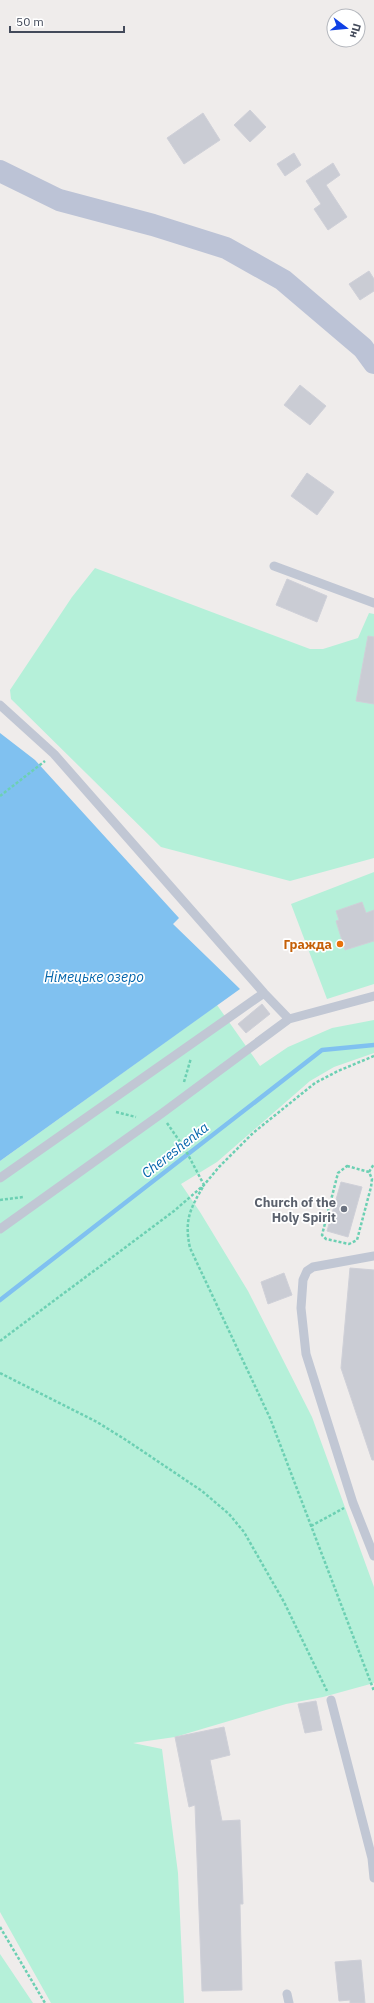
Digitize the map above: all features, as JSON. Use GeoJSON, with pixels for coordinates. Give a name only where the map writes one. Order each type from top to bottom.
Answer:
{"type":"FeatureCollection","features":[{"type":"Feature","properties":{"kind":"street"},"geometry":{"type":"LineString","coordinates":[[0,171],[59,200],[153,224],[226,248],[283,280],[362,348],[374,363]]}},
{"type":"Feature","properties":{"kind":"lane"},"geometry":{"type":"LineString","coordinates":[[274,566],[374,603]]}},
{"type":"Feature","properties":{"kind":"lane"},"geometry":{"type":"LineString","coordinates":[[0,705],[54,754],[264,993],[289,1019]]}},
{"type":"Feature","properties":{"kind":"lane"},"geometry":{"type":"LineString","coordinates":[[0,1178],[264,993]]}},
{"type":"Feature","properties":{"kind":"lane"},"geometry":{"type":"LineString","coordinates":[[0,1229],[178,1102],[289,1019],[374,996]]}},
{"type":"Feature","properties":{"kind":"lane"},"geometry":{"type":"LineString","coordinates":[[374,1256],[313,1267],[307,1271],[303,1280],[301,1301],[306,1354],[353,1503],[374,1556]]}},
{"type":"Feature","properties":{"kind":"lane"},"geometry":{"type":"LineString","coordinates":[[331,1700],[372,1858],[374,1878]]}},
{"type":"Feature","properties":{"kind":"path"},"geometry":{"type":"LineString","coordinates":[[0,796],[48,759]]}},
{"type":"Feature","properties":{"kind":"path"},"geometry":{"type":"LineString","coordinates":[[178,1102],[196,1041]]}},
{"type":"Feature","properties":{"kind":"path"},"geometry":{"type":"LineString","coordinates":[[0,1341],[174,1211],[204,1185],[219,1167],[253,1133],[315,1083],[338,1070],[374,1056]]}},
{"type":"Feature","properties":{"kind":"path"},"geometry":{"type":"LineString","coordinates":[[99,1109],[153,1120]]}},
{"type":"Feature","properties":{"kind":"path"},"geometry":{"type":"LineString","coordinates":[[161,1114],[185,1149],[204,1185]]}},
{"type":"Feature","properties":{"kind":"path"},"geometry":{"type":"LineString","coordinates":[[369,1172],[374,1164]]}},
{"type":"Feature","properties":{"kind":"path"},"geometry":{"type":"LineString","coordinates":[[347,1166],[369,1172],[372,1179],[372,1187],[357,1240],[349,1244],[322,1237],[338,1173],[347,1166]]}},
{"type":"Feature","properties":{"kind":"path"},"geometry":{"type":"LineString","coordinates":[[204,1185],[190,1209],[187,1224],[190,1248],[270,1418],[374,1690]]}},
{"type":"Feature","properties":{"kind":"path"},"geometry":{"type":"LineString","coordinates":[[0,1373],[97,1422],[202,1491],[229,1514],[244,1532],[284,1602],[311,1662],[331,1700]]}},
{"type":"Feature","properties":{"kind":"path"},"geometry":{"type":"LineString","coordinates":[[311,1526],[353,1503]]}},
{"type":"Feature","properties":{"kind":"path"},"geometry":{"type":"LineString","coordinates":[[0,1927],[45,2003]]}},
{"type":"Feature","properties":{"kind":"green space"},"geometry":{"type":"Polygon","coordinates":[[[95,568],[310,649],[323,649],[358,638],[369,613],[374,614],[374,858],[290,881],[161,847],[11,699],[10,690],[72,597],[95,568]]]}},
{"type":"Feature","properties":{"kind":"green space","name":"Гражда"},"geometry":{"type":"Polygon","coordinates":[[[374,872],[374,984],[327,999],[291,904],[374,872]]]}},
{"type":"Feature","properties":{"kind":"green space"},"geometry":{"type":"Polygon","coordinates":[[[217,1005],[260,1066],[288,1047],[332,1028],[374,1020],[374,1053],[334,1067],[310,1081],[217,1162],[181,1184],[200,1212],[248,1291],[312,1417],[374,1587],[374,1683],[323,1697],[286,1704],[175,1737],[133,1743],[162,1749],[178,1873],[184,2003],[51,2003],[0,1912],[0,1161],[217,1005]]]}},
{"type":"Feature","properties":{"kind":"green space"},"geometry":{"type":"Polygon","coordinates":[[[0,1954],[33,2003],[0,2003],[0,1954]]]}},
{"type":"Feature","properties":{"kind":"water","name":"Німецьке озеро"},"geometry":{"type":"Polygon","coordinates":[[[0,733],[35,760],[179,918],[173,924],[240,989],[0,1161],[0,733]]]}},
{"type":"Feature","properties":{"kind":"building"},"geometry":{"type":"Polygon","coordinates":[[[250,110],[266,127],[250,142],[234,125],[250,110]]]}},
{"type":"Feature","properties":{"kind":"building"},"geometry":{"type":"Polygon","coordinates":[[[203,113],[220,140],[184,164],[167,138],[203,113]]]}},
{"type":"Feature","properties":{"kind":"building"},"geometry":{"type":"Polygon","coordinates":[[[294,153],[301,165],[285,176],[277,164],[294,153]]]}},
{"type":"Feature","properties":{"kind":"building"},"geometry":{"type":"Polygon","coordinates":[[[333,163],[340,175],[326,185],[347,217],[328,230],[314,209],[321,204],[306,181],[333,163]]]}},
{"type":"Feature","properties":{"kind":"building"},"geometry":{"type":"Polygon","coordinates":[[[369,271],[374,279],[374,291],[360,300],[349,284],[369,271]]]}},
{"type":"Feature","properties":{"kind":"building"},"geometry":{"type":"Polygon","coordinates":[[[300,385],[326,406],[310,425],[284,405],[300,385]]]}},
{"type":"Feature","properties":{"kind":"building"},"geometry":{"type":"Polygon","coordinates":[[[307,473],[334,492],[317,515],[291,496],[307,473]]]}},
{"type":"Feature","properties":{"kind":"building"},"geometry":{"type":"Polygon","coordinates":[[[287,579],[327,596],[317,622],[276,605],[287,579]]]}},
{"type":"Feature","properties":{"kind":"building"},"geometry":{"type":"Polygon","coordinates":[[[368,636],[374,637],[374,704],[356,701],[368,636]]]}},
{"type":"Feature","properties":{"kind":"building"},"geometry":{"type":"Polygon","coordinates":[[[362,902],[366,913],[374,910],[374,941],[345,950],[336,921],[339,920],[336,911],[362,902]]]}},
{"type":"Feature","properties":{"kind":"building"},"geometry":{"type":"Polygon","coordinates":[[[262,1004],[270,1014],[246,1033],[238,1024],[262,1004]]]}},
{"type":"Feature","properties":{"kind":"building","name":"Church of the Holy Spirit"},"geometry":{"type":"Polygon","coordinates":[[[341,1182],[362,1187],[348,1237],[327,1231],[341,1182]]]}},
{"type":"Feature","properties":{"kind":"building"},"geometry":{"type":"Polygon","coordinates":[[[350,1268],[374,1270],[374,1460],[372,1460],[341,1368],[350,1268]]]}},
{"type":"Feature","properties":{"kind":"building"},"geometry":{"type":"Polygon","coordinates":[[[284,1273],[292,1295],[268,1304],[261,1282],[284,1273]]]}},
{"type":"Feature","properties":{"kind":"building"},"geometry":{"type":"Polygon","coordinates":[[[316,1701],[322,1730],[305,1733],[298,1704],[316,1701]]]}},
{"type":"Feature","properties":{"kind":"building"},"geometry":{"type":"Polygon","coordinates":[[[224,1727],[230,1755],[210,1760],[222,1821],[240,1820],[243,1904],[240,1904],[242,1990],[202,1991],[195,1805],[189,1807],[175,1737],[224,1727]]]}},
{"type":"Feature","properties":{"kind":"building"},"geometry":{"type":"Polygon","coordinates":[[[361,1960],[365,2003],[350,2003],[350,2000],[339,2001],[335,1962],[361,1960]]]}},
{"type":"Feature","properties":{"kind":"waterway","name":"Chereshenka"},"geometry":{"type":"LineString","coordinates":[[0,1300],[322,1050],[374,1045]]}},
{"type":"Feature","properties":{"kind":"place","name":"Гражда"},"geometry":{"type":"Point","coordinates":[340,944]}},
{"type":"Feature","properties":{"kind":"place","name":"Church of the Holy Spirit"},"geometry":{"type":"Point","coordinates":[344,1209]}}]}
